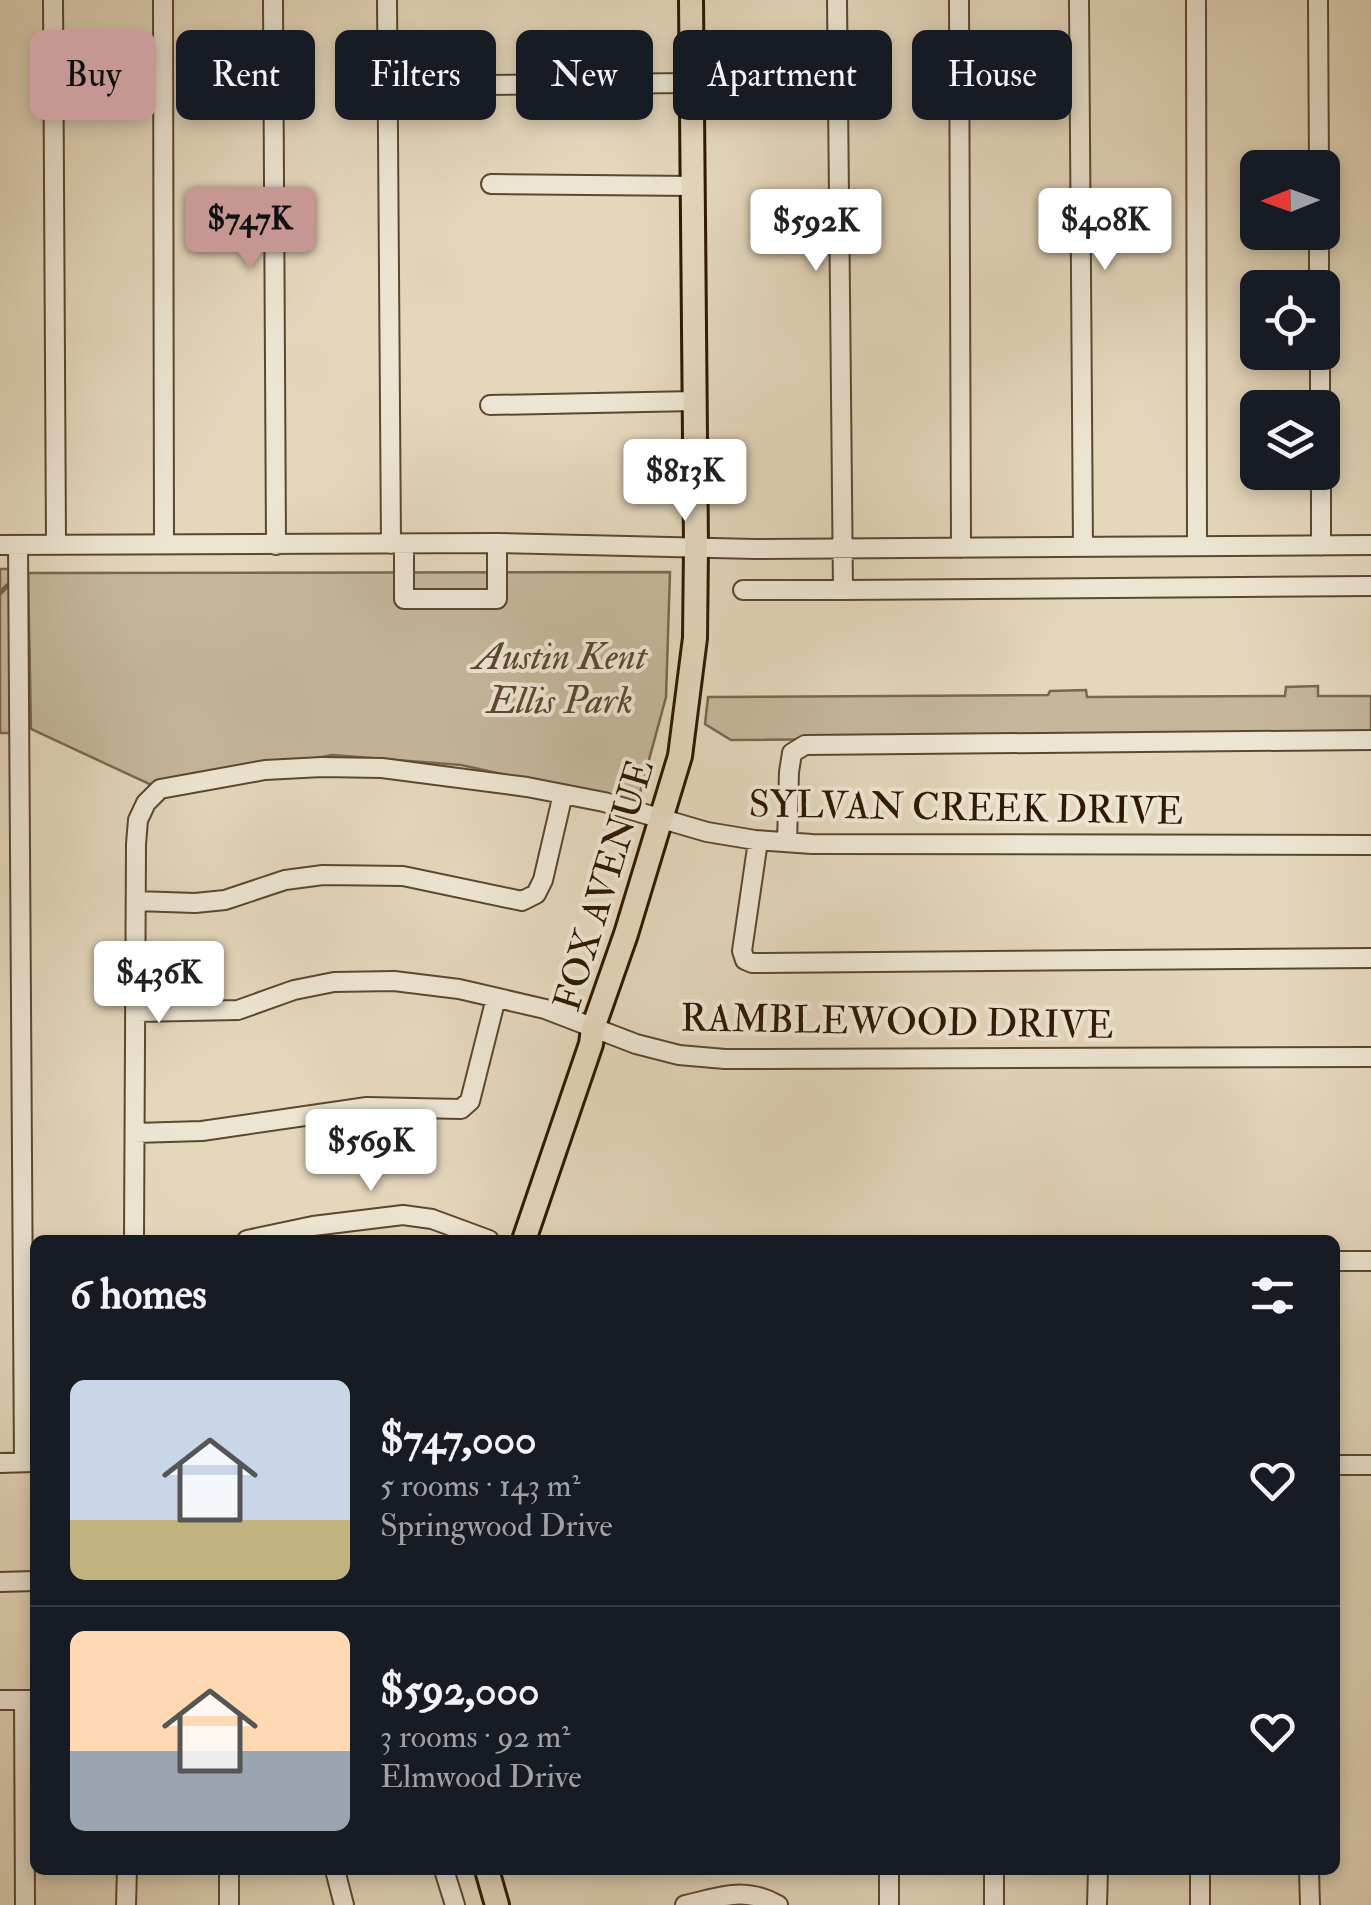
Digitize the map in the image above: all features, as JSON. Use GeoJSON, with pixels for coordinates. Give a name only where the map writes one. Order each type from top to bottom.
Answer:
{"type":"FeatureCollection","features":[{"type":"Feature","properties":{"kind":"main road","name":"FOX AVENUE"},"geometry":{"type":"LineString","coordinates":[[691,0],[691,30]]}},
{"type":"Feature","properties":{"kind":"main road","name":"FOX AVENUE"},"geometry":{"type":"LineString","coordinates":[[526,1235],[661,820],[688,715],[695,638],[696,548],[692,120]]}},
{"type":"Feature","properties":{"kind":"main road"},"geometry":{"type":"LineString","coordinates":[[488,1875],[497,1905]]}},
{"type":"Feature","properties":{"kind":"street"},"geometry":{"type":"LineString","coordinates":[[53,0],[56,544]]}},
{"type":"Feature","properties":{"kind":"street"},"geometry":{"type":"LineString","coordinates":[[162,0],[164,544]]}},
{"type":"Feature","properties":{"kind":"street"},"geometry":{"type":"LineString","coordinates":[[272,0],[276,545]]}},
{"type":"Feature","properties":{"kind":"street"},"geometry":{"type":"LineString","coordinates":[[388,0],[388,30]]}},
{"type":"Feature","properties":{"kind":"street"},"geometry":{"type":"LineString","coordinates":[[837,0],[843,590]]}},
{"type":"Feature","properties":{"kind":"street"},"geometry":{"type":"LineString","coordinates":[[958,0],[962,548]]}},
{"type":"Feature","properties":{"kind":"street"},"geometry":{"type":"LineString","coordinates":[[1079,0],[1083,547]]}},
{"type":"Feature","properties":{"kind":"street"},"geometry":{"type":"LineString","coordinates":[[1196,0],[1197,546]]}},
{"type":"Feature","properties":{"kind":"street"},"geometry":{"type":"LineString","coordinates":[[1318,0],[1319,150]]}},
{"type":"Feature","properties":{"kind":"street"},"geometry":{"type":"LineString","coordinates":[[496,85],[673,82]]}},
{"type":"Feature","properties":{"kind":"street"},"geometry":{"type":"LineString","coordinates":[[389,120],[397,544],[404,599],[497,598],[497,543]]}},
{"type":"Feature","properties":{"kind":"street"},"geometry":{"type":"LineString","coordinates":[[491,184],[693,186]]}},
{"type":"Feature","properties":{"kind":"street"},"geometry":{"type":"LineString","coordinates":[[490,405],[694,401]]}},
{"type":"Feature","properties":{"kind":"street"},"geometry":{"type":"LineString","coordinates":[[1321,490],[1321,546]]}},
{"type":"Feature","properties":{"kind":"street"},"geometry":{"type":"LineString","coordinates":[[0,1463],[29,1462],[9,545],[497,543],[962,548],[1371,545]]}},
{"type":"Feature","properties":{"kind":"street"},"geometry":{"type":"LineString","coordinates":[[743,590],[1371,586]]}},
{"type":"Feature","properties":{"kind":"street"},"geometry":{"type":"LineString","coordinates":[[787,842],[788,772],[792,753],[804,746],[1371,740]]}},
{"type":"Feature","properties":{"kind":"street","name":"SYLVAN CREEK DRIVE"},"geometry":{"type":"LineString","coordinates":[[136,901],[138,820],[160,788],[265,770],[322,766],[382,768],[563,794],[758,840],[1371,845]]}},
{"type":"Feature","properties":{"kind":"street"},"geometry":{"type":"LineString","coordinates":[[134,1235],[136,901],[224,900],[285,880],[323,874],[403,876],[522,901],[536,894],[543,880],[563,794]]}},
{"type":"Feature","properties":{"kind":"street"},"geometry":{"type":"LineString","coordinates":[[758,840],[742,951],[744,960],[752,963],[1371,958]]}},
{"type":"Feature","properties":{"kind":"street","name":"RAMBLEWOOD DRIVE"},"geometry":{"type":"LineString","coordinates":[[136,1012],[238,1010],[294,990],[360,979],[459,989],[545,1009],[679,1055],[725,1059],[1371,1057]]}},
{"type":"Feature","properties":{"kind":"street"},"geometry":{"type":"LineString","coordinates":[[135,1133],[175,1134],[368,1108],[461,1109],[470,1101],[496,998]]}},
{"type":"Feature","properties":{"kind":"street"},"geometry":{"type":"LineString","coordinates":[[270,1235],[404,1215],[475,1235]]}},
{"type":"Feature","properties":{"kind":"street"},"geometry":{"type":"LineString","coordinates":[[1340,1261],[1371,1260]]}},
{"type":"Feature","properties":{"kind":"street"},"geometry":{"type":"LineString","coordinates":[[1340,1465],[1371,1465]]}},
{"type":"Feature","properties":{"kind":"street"},"geometry":{"type":"LineString","coordinates":[[0,1582],[30,1581]]}},
{"type":"Feature","properties":{"kind":"street"},"geometry":{"type":"LineString","coordinates":[[0,1700],[30,1700],[25,1905]]}},
{"type":"Feature","properties":{"kind":"street"},"geometry":{"type":"LineString","coordinates":[[126,1875],[126,1905]]}},
{"type":"Feature","properties":{"kind":"street"},"geometry":{"type":"LineString","coordinates":[[229,1875],[229,1905]]}},
{"type":"Feature","properties":{"kind":"street"},"geometry":{"type":"LineString","coordinates":[[336,1875],[344,1905]]}},
{"type":"Feature","properties":{"kind":"street"},"geometry":{"type":"LineString","coordinates":[[445,1875],[454,1905]]}},
{"type":"Feature","properties":{"kind":"street"},"geometry":{"type":"LineString","coordinates":[[889,1875],[889,1905]]}},
{"type":"Feature","properties":{"kind":"street"},"geometry":{"type":"LineString","coordinates":[[994,1875],[994,1905]]}},
{"type":"Feature","properties":{"kind":"street"},"geometry":{"type":"LineString","coordinates":[[1098,1875],[1098,1905]]}},
{"type":"Feature","properties":{"kind":"street"},"geometry":{"type":"LineString","coordinates":[[1200,1875],[1200,1905]]}},
{"type":"Feature","properties":{"kind":"street"},"geometry":{"type":"LineString","coordinates":[[1310,1875],[1310,1905]]}},
{"type":"Feature","properties":{"kind":"street"},"geometry":{"type":"LineString","coordinates":[[685,1905],[741,1893],[758,1894],[778,1905]]}},
{"type":"Feature","properties":{"kind":"green space"},"geometry":{"type":"Polygon","coordinates":[[[0,569],[16,569],[17,733],[0,733],[0,569]]]}},
{"type":"Feature","properties":{"kind":"green space","name":"Austin Kent Ellis Park"},"geometry":{"type":"Polygon","coordinates":[[[670,572],[666,697],[637,804],[461,765],[332,755],[160,789],[31,729],[28,573],[670,572]]]}},
{"type":"Feature","properties":{"kind":"green space"},"geometry":{"type":"Polygon","coordinates":[[[1318,686],[1318,696],[1371,696],[1371,736],[731,740],[705,724],[708,697],[1048,695],[1050,691],[1086,690],[1087,697],[1285,696],[1286,687],[1318,686]]]}},
{"type":"Feature","properties":{"kind":"waterway"},"geometry":{"type":"LineString","coordinates":[[0,593],[7,586]]}}]}
